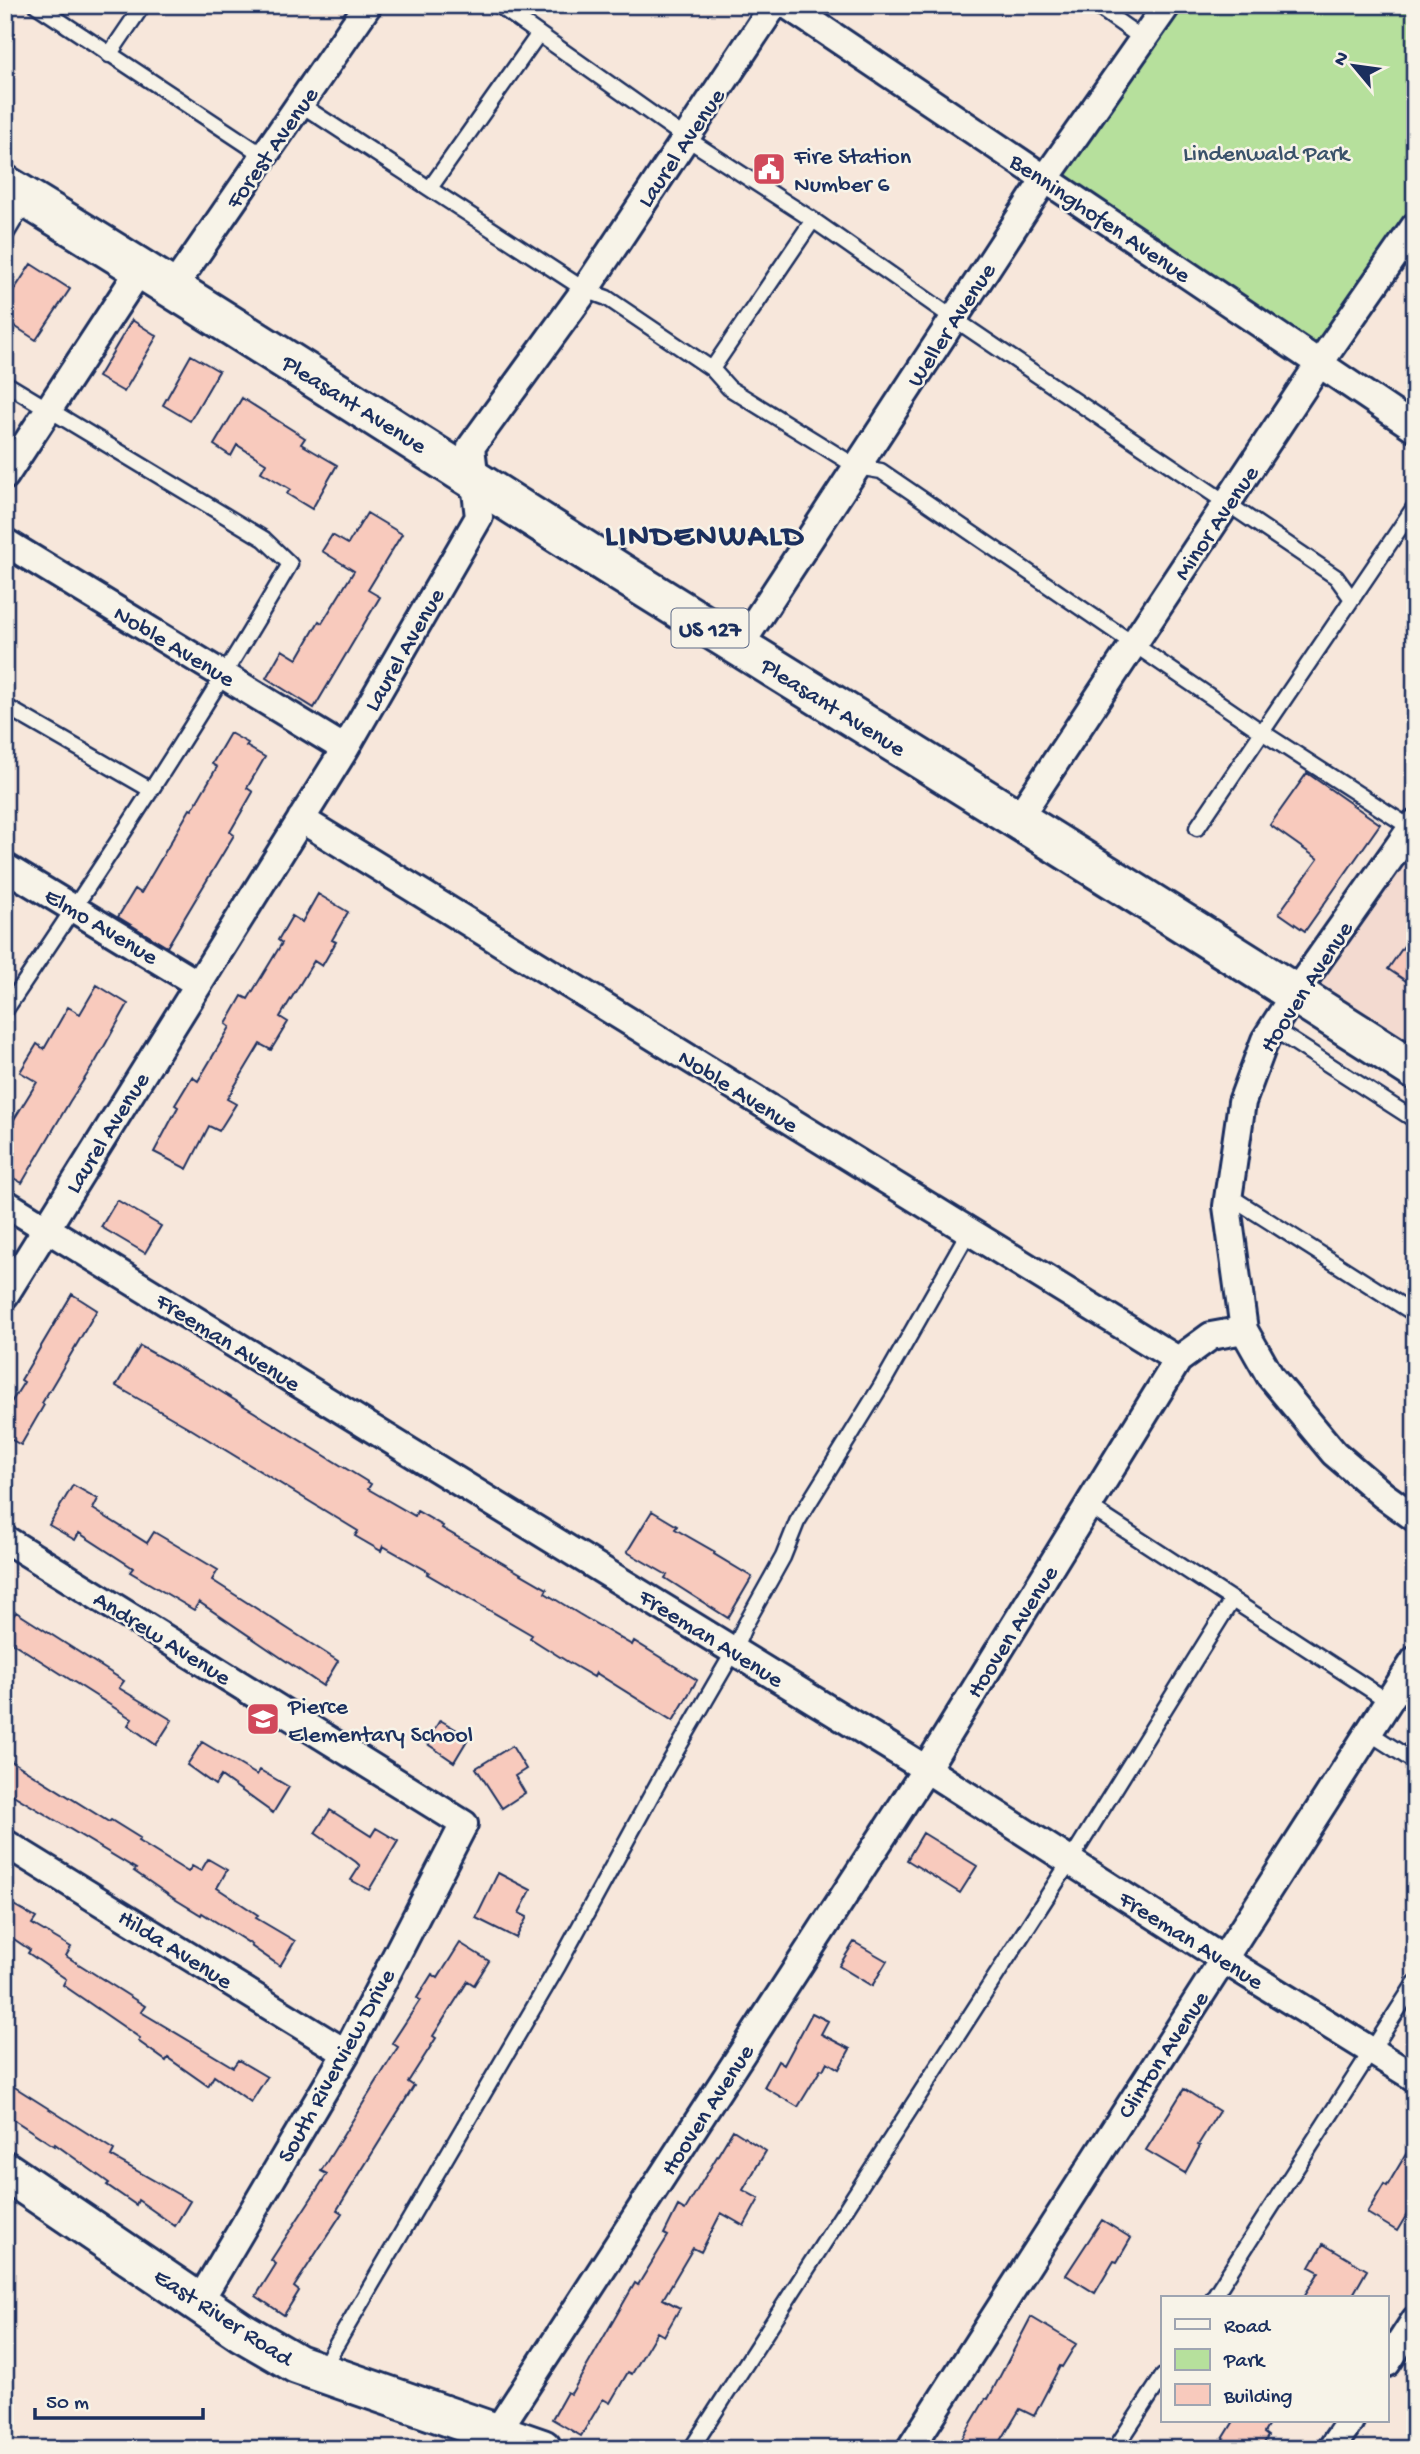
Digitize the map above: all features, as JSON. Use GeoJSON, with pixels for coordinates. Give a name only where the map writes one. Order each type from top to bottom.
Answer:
{"type":"FeatureCollection","features":[{"type":"Feature","properties":{"kind":"main road","name":"Pleasant Avenue"},"geometry":{"type":"LineString","coordinates":[[16,192],[173,288],[739,647],[1415,1070]]}},
{"type":"Feature","properties":{"kind":"main road","name":"East River Road"},"geometry":{"type":"LineString","coordinates":[[5,2171],[242,2332],[297,2364],[542,2449]]}},
{"type":"Feature","properties":{"kind":"street","name":"Forest Avenue"},"geometry":{"type":"LineString","coordinates":[[173,288],[368,5]]}},
{"type":"Feature","properties":{"kind":"street","name":"Laurel Avenue"},"geometry":{"type":"LineString","coordinates":[[5,1295],[345,749],[479,517],[471,447],[585,290],[774,5]]}},
{"type":"Feature","properties":{"kind":"street","name":"Benninghofen Avenue"},"geometry":{"type":"LineString","coordinates":[[787,5],[1415,428]]}},
{"type":"Feature","properties":{"kind":"street","name":"Weller Avenue"},"geometry":{"type":"LineString","coordinates":[[739,647],[1045,178],[1167,5]]}},
{"type":"Feature","properties":{"kind":"street","name":"Minor Avenue"},"geometry":{"type":"LineString","coordinates":[[1017,820],[1319,365],[1415,226]]}},
{"type":"Feature","properties":{"kind":"street"},"geometry":{"type":"LineString","coordinates":[[5,476],[141,268]]}},
{"type":"Feature","properties":{"kind":"street","name":"Noble Avenue"},"geometry":{"type":"LineString","coordinates":[[5,542],[345,749]]}},
{"type":"Feature","properties":{"kind":"street","name":"Noble Avenue"},"geometry":{"type":"LineString","coordinates":[[300,819],[1178,1360]]}},
{"type":"Feature","properties":{"kind":"street","name":"Hooven Avenue"},"geometry":{"type":"LineString","coordinates":[[496,2433],[926,1769],[1178,1360],[1211,1336],[1244,1331],[1227,1206],[1242,1102],[1272,1028],[1413,825]]}},
{"type":"Feature","properties":{"kind":"street","name":"Elmo Avenue"},"geometry":{"type":"LineString","coordinates":[[5,867],[198,984]]}},
{"type":"Feature","properties":{"kind":"street","name":"Freeman Avenue"},"geometry":{"type":"LineString","coordinates":[[5,1203],[926,1769],[1415,2078]]}},
{"type":"Feature","properties":{"kind":"street"},"geometry":{"type":"LineString","coordinates":[[1244,1331],[1270,1376],[1334,1453],[1415,1518]]}},
{"type":"Feature","properties":{"kind":"street","name":"Andrew Avenue"},"geometry":{"type":"LineString","coordinates":[[5,1539],[464,1824]]}},
{"type":"Feature","properties":{"kind":"street","name":"Clinton Avenue"},"geometry":{"type":"LineString","coordinates":[[910,2449],[1415,1660]]}},
{"type":"Feature","properties":{"kind":"street","name":"South Riverview Drive"},"geometry":{"type":"LineString","coordinates":[[199,2302],[346,2053],[464,1824]]}},
{"type":"Feature","properties":{"kind":"street","name":"Hilda Avenue"},"geometry":{"type":"LineString","coordinates":[[5,1843],[346,2053]]}},
{"type":"Feature","properties":{"kind":"street"},"geometry":{"type":"LineString","coordinates":[[1388,2361],[1415,2320]]}},
{"type":"Feature","properties":{"kind":"street"},"geometry":{"type":"LineString","coordinates":[[1331,2449],[1349,2422]]}},
{"type":"Feature","properties":{"kind":"lane"},"geometry":{"type":"LineString","coordinates":[[36,5],[264,156]]}},
{"type":"Feature","properties":{"kind":"lane"},"geometry":{"type":"LineString","coordinates":[[109,55],[143,5]]}},
{"type":"Feature","properties":{"kind":"lane"},"geometry":{"type":"LineString","coordinates":[[498,5],[686,138],[813,220],[1336,577],[1352,599]]}},
{"type":"Feature","properties":{"kind":"lane"},"geometry":{"type":"LineString","coordinates":[[1095,5],[1143,39]]}},
{"type":"Feature","properties":{"kind":"lane"},"geometry":{"type":"LineString","coordinates":[[430,188],[538,35]]}},
{"type":"Feature","properties":{"kind":"lane"},"geometry":{"type":"LineString","coordinates":[[300,104],[585,290],[607,298],[712,369],[729,388],[857,467],[881,471],[1262,732],[1413,825]]}},
{"type":"Feature","properties":{"kind":"lane"},"geometry":{"type":"LineString","coordinates":[[5,236],[16,192]]}},
{"type":"Feature","properties":{"kind":"lane"},"geometry":{"type":"LineString","coordinates":[[712,369],[813,220]]}},
{"type":"Feature","properties":{"kind":"lane"},"geometry":{"type":"LineString","coordinates":[[5,383],[264,539],[290,564],[225,676],[5,1011]]}},
{"type":"Feature","properties":{"kind":"lane"},"geometry":{"type":"LineString","coordinates":[[1197,828],[1415,506]]}},
{"type":"Feature","properties":{"kind":"lane"},"geometry":{"type":"LineString","coordinates":[[5,706],[151,790]]}},
{"type":"Feature","properties":{"kind":"lane"},"geometry":{"type":"LineString","coordinates":[[1272,1028],[1415,1120]]}},
{"type":"Feature","properties":{"kind":"lane"},"geometry":{"type":"LineString","coordinates":[[1228,1195],[1415,1314]]}},
{"type":"Feature","properties":{"kind":"lane"},"geometry":{"type":"LineString","coordinates":[[321,2372],[558,1966],[734,1651],[744,1627],[783,1557],[797,1522],[888,1374],[969,1231]]}},
{"type":"Feature","properties":{"kind":"lane"},"geometry":{"type":"LineString","coordinates":[[1088,1506],[1388,1701]]}},
{"type":"Feature","properties":{"kind":"lane"},"geometry":{"type":"LineString","coordinates":[[691,2449],[1070,1861],[1232,1600]]}},
{"type":"Feature","properties":{"kind":"lane"},"geometry":{"type":"LineString","coordinates":[[1368,1732],[1415,1762]]}},
{"type":"Feature","properties":{"kind":"lane"},"geometry":{"type":"LineString","coordinates":[[1214,2296],[1415,1983]]}},
{"type":"Feature","properties":{"kind":"lane"},"geometry":{"type":"LineString","coordinates":[[1115,2449],[1161,2379]]}},
{"type":"Feature","properties":{"kind":"shaded area"},"geometry":{"type":"Polygon","coordinates":[[[1415,823],[1415,1070],[1295,993],[1415,823]]]}},
{"type":"Feature","properties":{"kind":"green space","name":"Lindenwald Park"},"geometry":{"type":"Polygon","coordinates":[[[1167,5],[1415,5],[1415,226],[1319,364],[1045,179],[1167,5]]]}},
{"type":"Feature","properties":{"kind":"building"},"geometry":{"type":"Polygon","coordinates":[[[31,264],[70,289],[36,340],[5,320],[5,304],[31,264]]]}},
{"type":"Feature","properties":{"kind":"building"},"geometry":{"type":"Polygon","coordinates":[[[132,320],[157,336],[124,392],[98,377],[132,320]]]}},
{"type":"Feature","properties":{"kind":"building"},"geometry":{"type":"Polygon","coordinates":[[[191,355],[219,371],[190,421],[163,405],[191,355]]]}},
{"type":"Feature","properties":{"kind":"building"},"geometry":{"type":"Polygon","coordinates":[[[242,398],[305,438],[301,444],[337,465],[312,509],[287,494],[290,489],[261,472],[266,463],[237,445],[231,456],[214,445],[242,398]]]}},
{"type":"Feature","properties":{"kind":"building"},"geometry":{"type":"Polygon","coordinates":[[[367,513],[402,534],[368,590],[380,597],[314,708],[266,678],[282,650],[297,659],[319,621],[322,623],[354,571],[322,551],[332,535],[348,544],[367,513]]]}},
{"type":"Feature","properties":{"kind":"building"},"geometry":{"type":"Polygon","coordinates":[[[230,733],[265,757],[247,788],[253,792],[230,832],[234,835],[167,947],[118,917],[135,889],[141,893],[190,809],[192,810],[217,767],[212,764],[230,733]]]}},
{"type":"Feature","properties":{"kind":"building"},"geometry":{"type":"Polygon","coordinates":[[[1307,773],[1380,824],[1305,931],[1279,913],[1318,859],[1270,825],[1307,773]]]}},
{"type":"Feature","properties":{"kind":"building"},"geometry":{"type":"Polygon","coordinates":[[[318,894],[348,912],[332,940],[336,942],[322,966],[314,961],[280,1017],[288,1022],[271,1050],[260,1044],[227,1099],[236,1104],[219,1131],[209,1126],[187,1169],[154,1152],[178,1107],[175,1105],[192,1077],[198,1081],[230,1027],[226,1024],[242,996],[248,999],[282,943],[278,940],[292,916],[302,922],[318,894]]]}},
{"type":"Feature","properties":{"kind":"building"},"geometry":{"type":"Polygon","coordinates":[[[1415,930],[1415,987],[1388,969],[1415,930]]]}},
{"type":"Feature","properties":{"kind":"building"},"geometry":{"type":"Polygon","coordinates":[[[97,985],[128,1004],[22,1183],[5,1173],[5,1134],[37,1082],[20,1072],[37,1044],[44,1049],[68,1007],[80,1014],[97,985]]]}},
{"type":"Feature","properties":{"kind":"building"},"geometry":{"type":"Polygon","coordinates":[[[117,1200],[161,1226],[145,1253],[101,1227],[117,1200]]]}},
{"type":"Feature","properties":{"kind":"building"},"geometry":{"type":"Polygon","coordinates":[[[72,1294],[97,1310],[42,1403],[44,1405],[21,1445],[5,1436],[5,1412],[72,1294]]]}},
{"type":"Feature","properties":{"kind":"building"},"geometry":{"type":"Polygon","coordinates":[[[140,1346],[202,1380],[371,1484],[368,1489],[415,1516],[417,1511],[443,1526],[442,1528],[547,1589],[545,1593],[579,1614],[632,1645],[634,1641],[697,1680],[673,1721],[596,1673],[594,1677],[568,1662],[530,1638],[532,1635],[427,1574],[429,1572],[383,1546],[381,1551],[355,1536],[358,1531],[116,1386],[140,1346]]]}},
{"type":"Feature","properties":{"kind":"building"},"geometry":{"type":"Polygon","coordinates":[[[73,1485],[98,1499],[93,1509],[147,1543],[154,1532],[218,1570],[212,1580],[338,1661],[323,1686],[199,1602],[194,1610],[130,1572],[133,1568],[79,1533],[75,1540],[49,1525],[73,1485]]]}},
{"type":"Feature","properties":{"kind":"building"},"geometry":{"type":"Polygon","coordinates":[[[652,1511],[677,1526],[675,1529],[752,1577],[728,1618],[665,1578],[667,1575],[627,1552],[652,1511]]]}},
{"type":"Feature","properties":{"kind":"building"},"geometry":{"type":"Polygon","coordinates":[[[16,1612],[124,1681],[119,1688],[172,1720],[156,1745],[128,1725],[132,1719],[5,1638],[5,1629],[16,1612]]]}},
{"type":"Feature","properties":{"kind":"building"},"geometry":{"type":"Polygon","coordinates":[[[440,1720],[469,1737],[454,1762],[426,1743],[440,1720]]]}},
{"type":"Feature","properties":{"kind":"building"},"geometry":{"type":"Polygon","coordinates":[[[202,1742],[257,1775],[260,1770],[289,1787],[273,1813],[221,1776],[215,1785],[187,1765],[202,1742]]]}},
{"type":"Feature","properties":{"kind":"building"},"geometry":{"type":"Polygon","coordinates":[[[512,1746],[526,1769],[515,1776],[525,1793],[502,1808],[476,1768],[512,1746]]]}},
{"type":"Feature","properties":{"kind":"building"},"geometry":{"type":"Polygon","coordinates":[[[5,1757],[109,1822],[111,1820],[140,1838],[138,1841],[188,1872],[192,1866],[201,1871],[208,1859],[227,1870],[217,1888],[258,1915],[256,1918],[295,1941],[280,1966],[202,1913],[201,1915],[173,1898],[134,1871],[136,1869],[5,1790],[5,1757]]]}},
{"type":"Feature","properties":{"kind":"building"},"geometry":{"type":"Polygon","coordinates":[[[330,1810],[371,1836],[376,1828],[398,1841],[369,1890],[351,1880],[360,1866],[315,1833],[330,1810]]]}},
{"type":"Feature","properties":{"kind":"building"},"geometry":{"type":"Polygon","coordinates":[[[923,1833],[977,1866],[960,1893],[907,1860],[923,1833]]]}},
{"type":"Feature","properties":{"kind":"building"},"geometry":{"type":"Polygon","coordinates":[[[498,1873],[531,1890],[519,1913],[527,1917],[516,1938],[476,1918],[498,1873]]]}},
{"type":"Feature","properties":{"kind":"building"},"geometry":{"type":"Polygon","coordinates":[[[5,1900],[36,1918],[32,1924],[71,1947],[66,1956],[145,2006],[141,2012],[233,2067],[238,2060],[267,2077],[251,2102],[214,2076],[208,2086],[168,2058],[166,2061],[138,2041],[140,2038],[63,1985],[66,1979],[28,1953],[30,1950],[5,1933],[5,1900]]]}},
{"type":"Feature","properties":{"kind":"building"},"geometry":{"type":"Polygon","coordinates":[[[854,1942],[887,1961],[872,1986],[839,1966],[854,1942]]]}},
{"type":"Feature","properties":{"kind":"building"},"geometry":{"type":"Polygon","coordinates":[[[460,1943],[489,1961],[474,1985],[468,1981],[433,2036],[436,2038],[408,2082],[414,2086],[337,2210],[342,2213],[294,2287],[299,2291],[284,2315],[256,2296],[276,2264],[271,2260],[327,2174],[321,2171],[398,2047],[392,2043],[420,2000],[417,1998],[432,1974],[438,1978],[460,1943]]]}},
{"type":"Feature","properties":{"kind":"building"},"geometry":{"type":"Polygon","coordinates":[[[812,2013],[828,2021],[821,2034],[850,2049],[839,2069],[827,2062],[798,2107],[764,2087],[778,2061],[784,2065],[812,2013]]]}},
{"type":"Feature","properties":{"kind":"building"},"geometry":{"type":"Polygon","coordinates":[[[5,2081],[114,2150],[111,2156],[190,2201],[175,2226],[138,2200],[136,2205],[55,2144],[54,2146],[5,2114],[5,2081]]]}},
{"type":"Feature","properties":{"kind":"building"},"geometry":{"type":"Polygon","coordinates":[[[1184,2089],[1219,2111],[1185,2173],[1146,2150],[1184,2089]]]}},
{"type":"Feature","properties":{"kind":"building"},"geometry":{"type":"Polygon","coordinates":[[[733,2130],[766,2151],[743,2190],[759,2199],[744,2226],[721,2213],[701,2252],[693,2248],[663,2299],[680,2308],[664,2336],[657,2332],[632,2374],[628,2372],[610,2403],[603,2399],[581,2436],[552,2419],[567,2392],[571,2394],[635,2283],[638,2285],[668,2236],[664,2234],[678,2206],[685,2210],[733,2130]]]}},
{"type":"Feature","properties":{"kind":"building"},"geometry":{"type":"Polygon","coordinates":[[[1415,2139],[1415,2201],[1397,2231],[1367,2213],[1415,2139]]]}},
{"type":"Feature","properties":{"kind":"building"},"geometry":{"type":"Polygon","coordinates":[[[1102,2220],[1131,2238],[1095,2293],[1066,2275],[1102,2220]]]}},
{"type":"Feature","properties":{"kind":"building"},"geometry":{"type":"Polygon","coordinates":[[[1323,2244],[1367,2270],[1352,2296],[1304,2296],[1319,2272],[1310,2267],[1323,2244]]]}},
{"type":"Feature","properties":{"kind":"building"},"geometry":{"type":"Polygon","coordinates":[[[1031,2317],[1076,2344],[1062,2367],[1060,2366],[1034,2416],[1020,2409],[996,2449],[956,2449],[986,2398],[988,2399],[1031,2317]]]}},
{"type":"Feature","properties":{"kind":"building"},"geometry":{"type":"Polygon","coordinates":[[[1233,2422],[1270,2422],[1264,2433],[1268,2436],[1261,2449],[1239,2449],[1223,2439],[1233,2422]]]}},
{"type":"Feature","properties":{"kind":"place","name":"Fire Station Number 6"},"geometry":{"type":"Point","coordinates":[769,169]}},
{"type":"Feature","properties":{"kind":"place","name":"Pierce Elementary School"},"geometry":{"type":"Point","coordinates":[263,1719]}},
{"type":"Feature","properties":{"kind":"district","name":"LINDENWALD"},"geometry":{"type":"Point","coordinates":[705,533]}}]}
